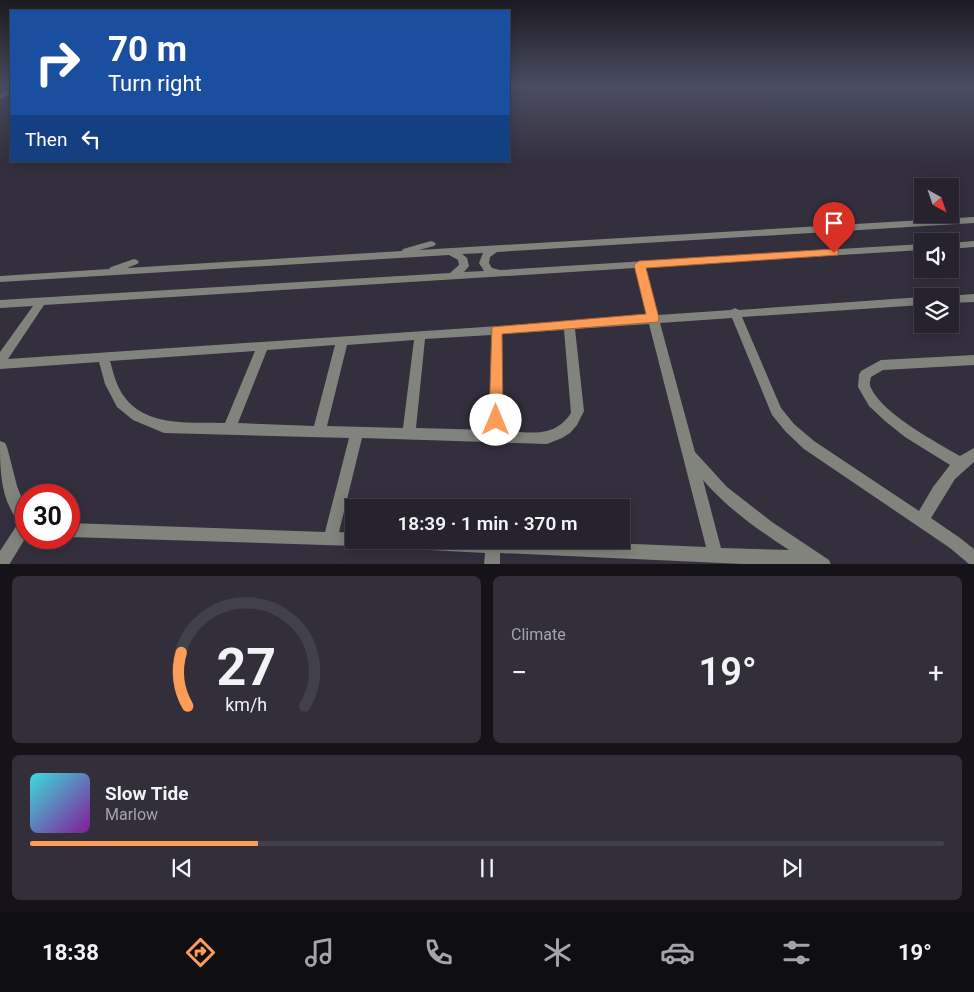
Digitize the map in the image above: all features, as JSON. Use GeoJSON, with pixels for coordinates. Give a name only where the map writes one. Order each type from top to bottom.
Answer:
{"type":"FeatureCollection","features":[{"type":"Feature","properties":{"kind":"street"},"geometry":{"type":"LineString","coordinates":[[0,279],[453,253],[664,236],[974,220]]}},
{"type":"Feature","properties":{"kind":"street"},"geometry":{"type":"LineString","coordinates":[[386,256],[432,244]]}},
{"type":"Feature","properties":{"kind":"street"},"geometry":{"type":"LineString","coordinates":[[959,245],[974,244]]}},
{"type":"Feature","properties":{"kind":"street"},"geometry":{"type":"LineString","coordinates":[[0,304],[914,248]]}},
{"type":"Feature","properties":{"kind":"street"},"geometry":{"type":"LineString","coordinates":[[494,250],[486,255],[484,263],[489,270],[499,273]]}},
{"type":"Feature","properties":{"kind":"street"},"geometry":{"type":"LineString","coordinates":[[453,253],[462,258],[464,266],[453,276]]}},
{"type":"Feature","properties":{"kind":"street"},"geometry":{"type":"LineString","coordinates":[[99,273],[134,262]]}},
{"type":"Feature","properties":{"kind":"street"},"geometry":{"type":"LineString","coordinates":[[639,265],[715,553]]}},
{"type":"Feature","properties":{"kind":"street"},"geometry":{"type":"LineString","coordinates":[[959,299],[974,298]]}},
{"type":"Feature","properties":{"kind":"street"},"geometry":{"type":"LineString","coordinates":[[0,362],[103,357],[736,312],[914,301]]}},
{"type":"Feature","properties":{"kind":"street"},"geometry":{"type":"LineString","coordinates":[[0,362],[40,302]]}},
{"type":"Feature","properties":{"kind":"street"},"geometry":{"type":"LineString","coordinates":[[736,312],[776,411],[790,428],[808,445],[922,520],[974,559]]}},
{"type":"Feature","properties":{"kind":"street"},"geometry":{"type":"LineString","coordinates":[[103,357],[112,390],[123,407],[141,419],[164,427],[547,438],[562,433],[572,424],[578,411],[569,325]]}},
{"type":"Feature","properties":{"kind":"street"},"geometry":{"type":"LineString","coordinates":[[496,330],[496,438]]}},
{"type":"Feature","properties":{"kind":"street"},"geometry":{"type":"LineString","coordinates":[[408,435],[420,335]]}},
{"type":"Feature","properties":{"kind":"street"},"geometry":{"type":"LineString","coordinates":[[319,432],[342,341]]}},
{"type":"Feature","properties":{"kind":"street"},"geometry":{"type":"LineString","coordinates":[[229,430],[263,346]]}},
{"type":"Feature","properties":{"kind":"street"},"geometry":{"type":"LineString","coordinates":[[959,463],[885,415],[870,399],[864,383],[865,374],[872,368],[881,365],[974,360]]}},
{"type":"Feature","properties":{"kind":"street"},"geometry":{"type":"LineString","coordinates":[[330,539],[357,433]]}},
{"type":"Feature","properties":{"kind":"street"},"geometry":{"type":"LineString","coordinates":[[0,447],[15,500]]}},
{"type":"Feature","properties":{"kind":"street"},"geometry":{"type":"LineString","coordinates":[[922,520],[938,489],[959,463],[974,454]]}},
{"type":"Feature","properties":{"kind":"street"},"geometry":{"type":"LineString","coordinates":[[690,456],[722,492],[767,527],[819,562]]}},
{"type":"Feature","properties":{"kind":"street"},"geometry":{"type":"LineString","coordinates":[[80,530],[345,540]]}},
{"type":"Feature","properties":{"kind":"street"},"geometry":{"type":"LineString","coordinates":[[0,564],[15,541]]}},
{"type":"Feature","properties":{"kind":"street"},"geometry":{"type":"LineString","coordinates":[[492,564],[493,549]]}},
{"type":"Feature","properties":{"kind":"street"},"geometry":{"type":"LineString","coordinates":[[604,549],[715,553],[819,562]]}},
{"type":"Feature","properties":{"kind":"route"},"geometry":{"type":"LineString","coordinates":[[496,420],[496,330],[653,318],[639,265],[834,253]]}}]}
